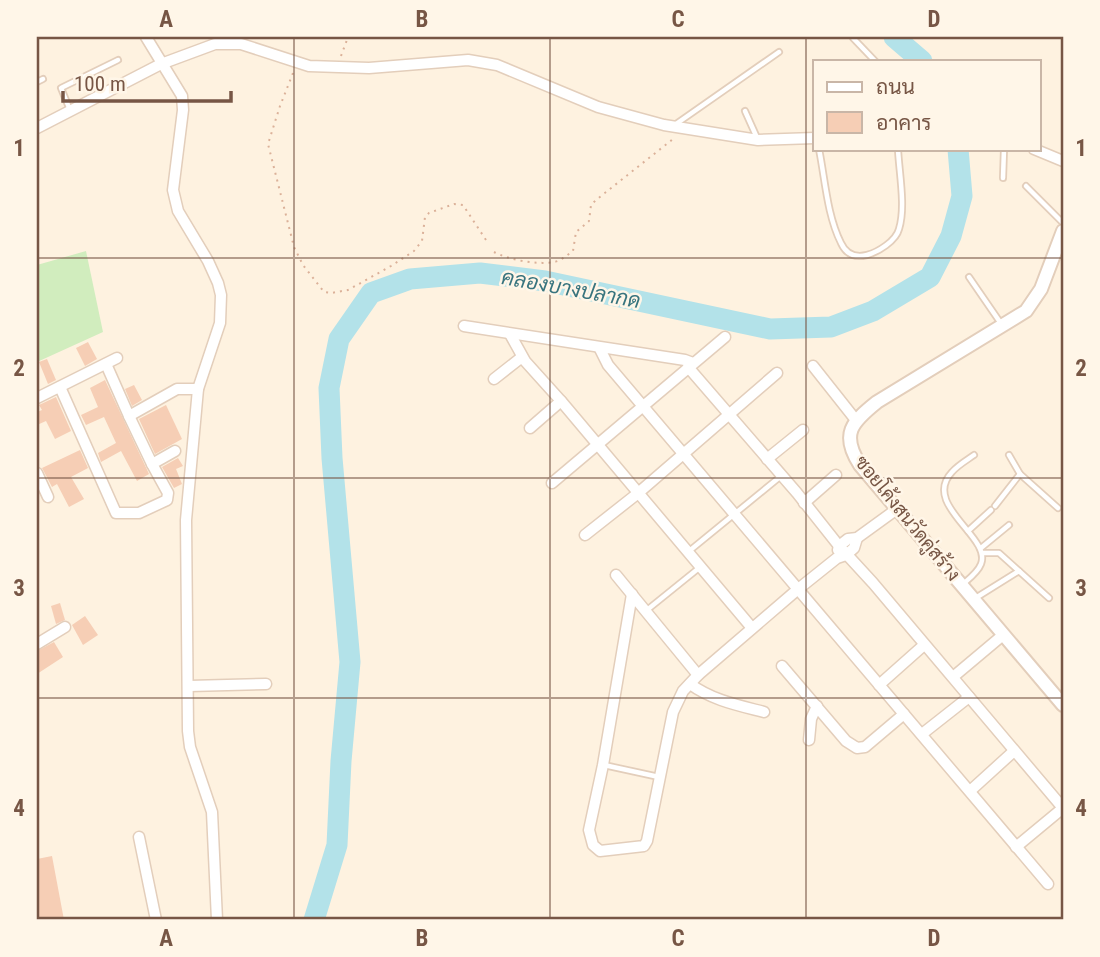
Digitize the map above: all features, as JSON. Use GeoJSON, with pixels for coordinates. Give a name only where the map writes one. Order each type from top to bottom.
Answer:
{"type":"FeatureCollection","features":[{"type":"Feature","properties":{"kind":"street"},"geometry":{"type":"LineString","coordinates":[[146,37],[182,96],[174,202],[208,261],[221,295],[220,323],[198,389],[186,520],[190,747],[214,824],[217,920]]}},
{"type":"Feature","properties":{"kind":"street"},"geometry":{"type":"LineString","coordinates":[[37,128],[161,64],[215,44],[241,44],[309,66],[369,68],[468,60],[497,65],[598,107],[673,127],[758,140],[813,138]]}},
{"type":"Feature","properties":{"kind":"street"},"geometry":{"type":"LineString","coordinates":[[1036,150],[1063,162]]}},
{"type":"Feature","properties":{"kind":"street"},"geometry":{"type":"LineString","coordinates":[[813,366],[855,419],[877,402],[1026,311],[1041,289],[1063,232]]}},
{"type":"Feature","properties":{"kind":"street"},"geometry":{"type":"LineString","coordinates":[[464,326],[685,360],[691,365],[728,414],[839,546],[842,556],[873,583],[1063,808],[1016,847]]}},
{"type":"Feature","properties":{"kind":"street"},"geometry":{"type":"LineString","coordinates":[[510,334],[522,357],[752,628]]}},
{"type":"Feature","properties":{"kind":"street"},"geometry":{"type":"LineString","coordinates":[[552,483],[725,337]]}},
{"type":"Feature","properties":{"kind":"street"},"geometry":{"type":"LineString","coordinates":[[600,349],[608,365],[681,454],[1048,884]]}},
{"type":"Feature","properties":{"kind":"street"},"geometry":{"type":"LineString","coordinates":[[494,379],[522,357]]}},
{"type":"Feature","properties":{"kind":"street"},"geometry":{"type":"LineString","coordinates":[[37,398],[117,358]]}},
{"type":"Feature","properties":{"kind":"street"},"geometry":{"type":"LineString","coordinates":[[60,387],[116,513],[139,513],[167,500],[168,493],[106,363]]}},
{"type":"Feature","properties":{"kind":"street"},"geometry":{"type":"LineString","coordinates":[[585,535],[637,494],[777,373]]}},
{"type":"Feature","properties":{"kind":"street"},"geometry":{"type":"LineString","coordinates":[[130,416],[177,390],[198,389]]}},
{"type":"Feature","properties":{"kind":"street"},"geometry":{"type":"LineString","coordinates":[[530,428],[561,401]]}},
{"type":"Feature","properties":{"kind":"street","name":"ซอยโค้งสนวัดคู่สร้าง"},"geometry":{"type":"LineString","coordinates":[[855,419],[850,435],[855,457],[1063,705]]}},
{"type":"Feature","properties":{"kind":"street"},"geometry":{"type":"LineString","coordinates":[[767,459],[803,430]]}},
{"type":"Feature","properties":{"kind":"street"},"geometry":{"type":"LineString","coordinates":[[152,464],[175,451]]}},
{"type":"Feature","properties":{"kind":"street"},"geometry":{"type":"LineString","coordinates":[[804,503],[836,475]]}},
{"type":"Feature","properties":{"kind":"street"},"geometry":{"type":"LineString","coordinates":[[37,476],[48,497]]}},
{"type":"Feature","properties":{"kind":"street"},"geometry":{"type":"LineString","coordinates":[[839,546],[848,539],[857,538],[897,509]]}},
{"type":"Feature","properties":{"kind":"street"},"geometry":{"type":"LineString","coordinates":[[632,594],[603,765],[589,830],[593,845],[600,851],[643,846],[647,841],[673,712],[678,699],[690,684],[797,590],[854,548],[857,538]]}},
{"type":"Feature","properties":{"kind":"street"},"geometry":{"type":"LineString","coordinates":[[616,575],[698,675]]}},
{"type":"Feature","properties":{"kind":"street"},"geometry":{"type":"LineString","coordinates":[[37,642],[65,627]]}},
{"type":"Feature","properties":{"kind":"street"},"geometry":{"type":"LineString","coordinates":[[953,677],[1003,635]]}},
{"type":"Feature","properties":{"kind":"street"},"geometry":{"type":"LineString","coordinates":[[879,685],[924,645]]}},
{"type":"Feature","properties":{"kind":"street"},"geometry":{"type":"LineString","coordinates":[[782,666],[832,727],[857,748],[865,747],[904,714]]}},
{"type":"Feature","properties":{"kind":"street"},"geometry":{"type":"LineString","coordinates":[[188,687],[266,684]]}},
{"type":"Feature","properties":{"kind":"street"},"geometry":{"type":"LineString","coordinates":[[690,684],[704,694],[764,712]]}},
{"type":"Feature","properties":{"kind":"street"},"geometry":{"type":"LineString","coordinates":[[922,734],[969,697]]}},
{"type":"Feature","properties":{"kind":"street"},"geometry":{"type":"LineString","coordinates":[[809,740],[811,719],[817,706]]}},
{"type":"Feature","properties":{"kind":"street"},"geometry":{"type":"LineString","coordinates":[[970,791],[1014,751]]}},
{"type":"Feature","properties":{"kind":"street"},"geometry":{"type":"LineString","coordinates":[[139,837],[156,920]]}},
{"type":"Feature","properties":{"kind":"lane"},"geometry":{"type":"LineString","coordinates":[[853,38],[874,60]]}},
{"type":"Feature","properties":{"kind":"lane"},"geometry":{"type":"LineString","coordinates":[[673,127],[779,52]]}},
{"type":"Feature","properties":{"kind":"lane"},"geometry":{"type":"LineString","coordinates":[[70,111],[61,88],[118,60]]}},
{"type":"Feature","properties":{"kind":"lane"},"geometry":{"type":"LineString","coordinates":[[37,82],[43,79]]}},
{"type":"Feature","properties":{"kind":"lane"},"geometry":{"type":"LineString","coordinates":[[745,111],[758,140]]}},
{"type":"Feature","properties":{"kind":"lane"},"geometry":{"type":"LineString","coordinates":[[819,150],[833,220],[841,243],[849,254],[857,256],[869,254],[893,240],[899,231],[901,214],[898,150]]}},
{"type":"Feature","properties":{"kind":"lane"},"geometry":{"type":"LineString","coordinates":[[1003,178],[1004,150]]}},
{"type":"Feature","properties":{"kind":"lane"},"geometry":{"type":"LineString","coordinates":[[1026,186],[1063,223]]}},
{"type":"Feature","properties":{"kind":"lane"},"geometry":{"type":"LineString","coordinates":[[969,277],[1003,326]]}},
{"type":"Feature","properties":{"kind":"lane"},"geometry":{"type":"LineString","coordinates":[[962,585],[981,564],[982,551],[948,506],[946,488],[950,474],[974,455]]}},
{"type":"Feature","properties":{"kind":"lane"},"geometry":{"type":"LineString","coordinates":[[1009,455],[1020,474],[1058,508]]}},
{"type":"Feature","properties":{"kind":"lane"},"geometry":{"type":"LineString","coordinates":[[968,531],[993,508],[1020,474]]}},
{"type":"Feature","properties":{"kind":"lane"},"geometry":{"type":"LineString","coordinates":[[687,552],[781,476]]}},
{"type":"Feature","properties":{"kind":"lane"},"geometry":{"type":"LineString","coordinates":[[982,551],[1009,525]]}},
{"type":"Feature","properties":{"kind":"lane"},"geometry":{"type":"LineString","coordinates":[[982,551],[999,553],[1049,598]]}},
{"type":"Feature","properties":{"kind":"lane"},"geometry":{"type":"LineString","coordinates":[[646,611],[699,568]]}},
{"type":"Feature","properties":{"kind":"lane"},"geometry":{"type":"LineString","coordinates":[[974,599],[1019,571]]}},
{"type":"Feature","properties":{"kind":"lane"},"geometry":{"type":"LineString","coordinates":[[603,765],[659,777]]}},
{"type":"Feature","properties":{"kind":"path"},"geometry":{"type":"LineString","coordinates":[[337,67],[348,37]]}},
{"type":"Feature","properties":{"kind":"path"},"geometry":{"type":"LineString","coordinates":[[298,62],[276,115],[268,144],[294,247],[303,265],[324,292],[348,289],[414,251],[424,236],[425,217],[454,204],[463,205],[486,240]]}},
{"type":"Feature","properties":{"kind":"path"},"geometry":{"type":"LineString","coordinates":[[494,252],[539,263],[556,262],[565,257],[573,251],[576,232],[589,221],[591,205],[684,129]]}},
{"type":"Feature","properties":{"kind":"green space"},"geometry":{"type":"Polygon","coordinates":[[[86,251],[103,332],[37,362],[37,265],[86,251]]]}},
{"type":"Feature","properties":{"kind":"building"},"geometry":{"type":"Polygon","coordinates":[[[88,342],[97,359],[85,366],[76,348],[88,342]]]}},
{"type":"Feature","properties":{"kind":"building"},"geometry":{"type":"Polygon","coordinates":[[[47,359],[56,380],[48,384],[39,362],[47,359]]]}},
{"type":"Feature","properties":{"kind":"building"},"geometry":{"type":"Polygon","coordinates":[[[105,380],[149,474],[137,481],[121,451],[101,462],[98,453],[116,443],[104,417],[86,425],[81,415],[98,407],[90,388],[105,380]]]}},
{"type":"Feature","properties":{"kind":"building"},"geometry":{"type":"Polygon","coordinates":[[[134,385],[142,400],[132,406],[125,389],[134,385]]]}},
{"type":"Feature","properties":{"kind":"building"},"geometry":{"type":"Polygon","coordinates":[[[56,397],[71,431],[55,439],[46,421],[37,425],[37,412],[42,410],[39,405],[56,397]]]}},
{"type":"Feature","properties":{"kind":"building"},"geometry":{"type":"Polygon","coordinates":[[[166,405],[182,439],[155,454],[139,419],[166,405]]]}},
{"type":"Feature","properties":{"kind":"building"},"geometry":{"type":"Polygon","coordinates":[[[80,450],[88,468],[71,477],[84,499],[69,507],[57,484],[52,487],[42,468],[80,450]]]}},
{"type":"Feature","properties":{"kind":"building"},"geometry":{"type":"Polygon","coordinates":[[[178,458],[183,466],[176,469],[182,484],[174,488],[162,467],[178,458]]]}},
{"type":"Feature","properties":{"kind":"building"},"geometry":{"type":"Polygon","coordinates":[[[60,603],[65,620],[56,624],[51,606],[60,603]]]}},
{"type":"Feature","properties":{"kind":"building"},"geometry":{"type":"Polygon","coordinates":[[[85,616],[98,635],[83,645],[72,625],[85,616]]]}},
{"type":"Feature","properties":{"kind":"building"},"geometry":{"type":"Polygon","coordinates":[[[54,642],[63,657],[37,674],[37,651],[54,642]]]}},
{"type":"Feature","properties":{"kind":"building"},"geometry":{"type":"Polygon","coordinates":[[[52,856],[64,920],[37,920],[37,859],[52,856]]]}},
{"type":"Feature","properties":{"kind":"waterway","name":"คลองบางปลากด"},"geometry":{"type":"LineString","coordinates":[[894,37],[921,60]]}},
{"type":"Feature","properties":{"kind":"waterway","name":"คลองบางปลากด"},"geometry":{"type":"LineString","coordinates":[[314,920],[337,845],[350,662],[332,458],[329,388],[339,339],[371,293],[410,279],[480,273],[545,281],[770,329],[831,327],[873,311],[930,277],[951,236],[962,196],[958,150]]}}]}
